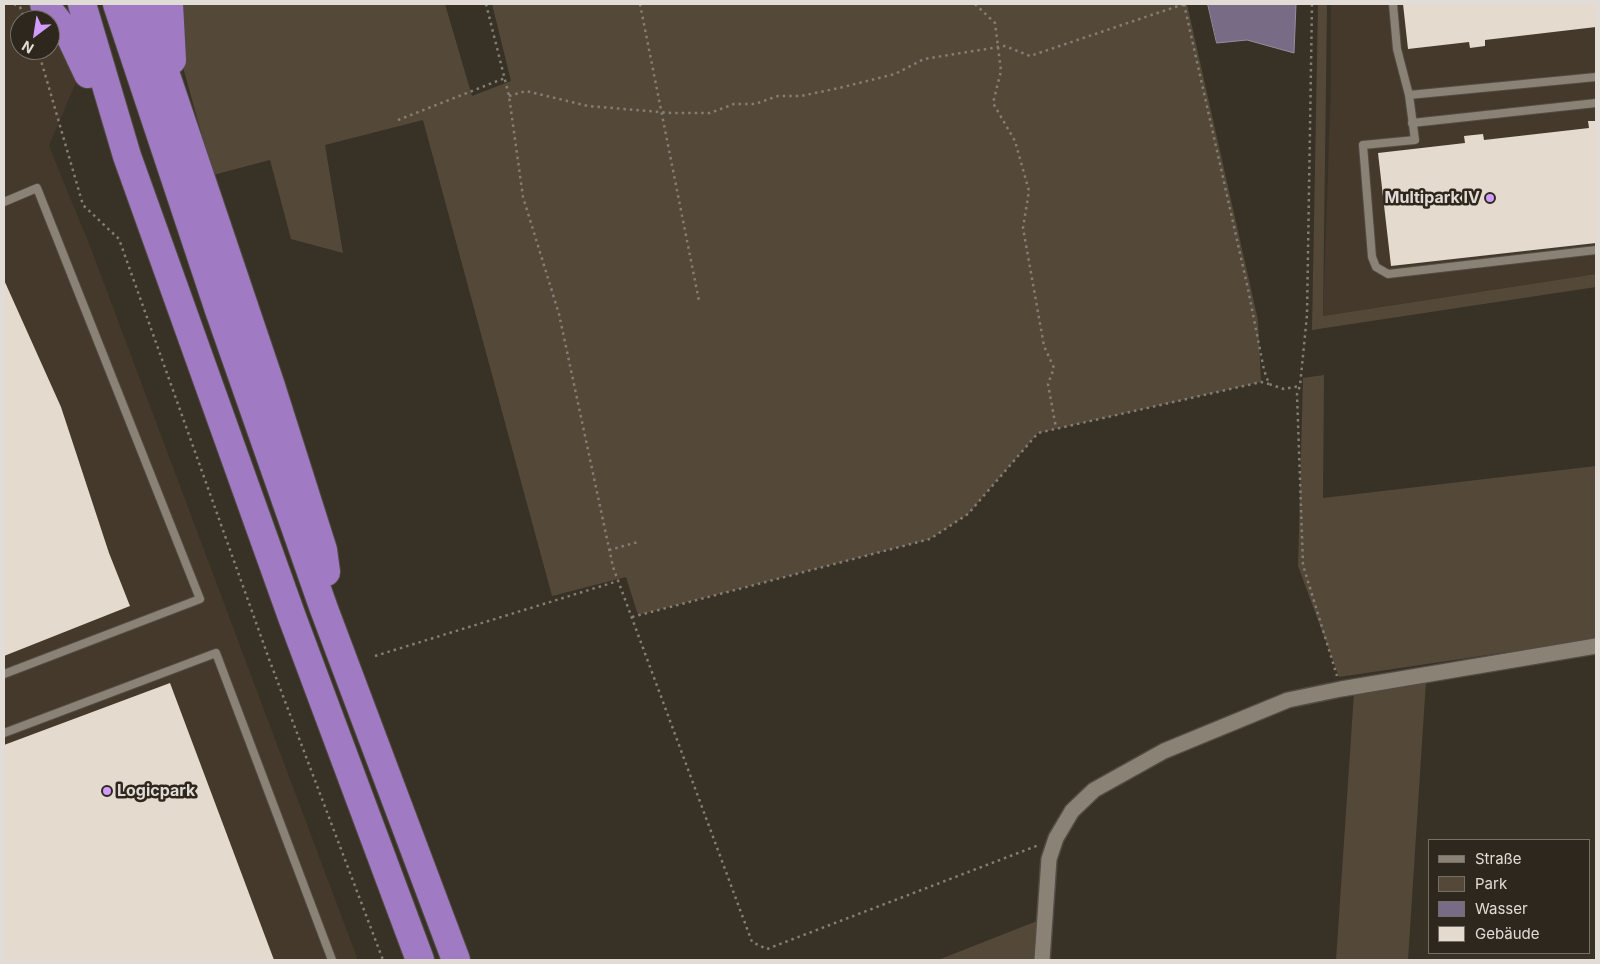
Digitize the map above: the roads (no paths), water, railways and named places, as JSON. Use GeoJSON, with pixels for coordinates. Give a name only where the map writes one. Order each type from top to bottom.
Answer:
{"type":"FeatureCollection","features":[{"type":"Feature","properties":{"kind":"highway"},"geometry":{"type":"LineString","coordinates":[[44,4],[71,38],[127,156]]}},
{"type":"Feature","properties":{"kind":"highway"},"geometry":{"type":"LineString","coordinates":[[82,4],[127,156],[296,627],[420,960]]}},
{"type":"Feature","properties":{"kind":"highway"},"geometry":{"type":"LineString","coordinates":[[117,4],[219,310],[324,609],[456,960]]}},
{"type":"Feature","properties":{"kind":"highway"},"geometry":{"type":"LineString","coordinates":[[142,4],[268,377],[323,550],[326,570],[324,609]]}},
{"type":"Feature","properties":{"kind":"highway"},"geometry":{"type":"LineString","coordinates":[[169,4],[170,39],[183,128]]}},
{"type":"Feature","properties":{"kind":"street"},"geometry":{"type":"LineString","coordinates":[[1042,960],[1049,859],[1056,838],[1072,810],[1094,790],[1164,751],[1288,700],[1341,689],[1596,646]]}},
{"type":"Feature","properties":{"kind":"lane"},"geometry":{"type":"LineString","coordinates":[[1393,4],[1397,49],[1409,95],[1415,140],[1363,144],[1372,257],[1376,267],[1388,274],[1596,250]]}},
{"type":"Feature","properties":{"kind":"lane"},"geometry":{"type":"LineString","coordinates":[[1409,95],[1596,77]]}},
{"type":"Feature","properties":{"kind":"lane"},"geometry":{"type":"LineString","coordinates":[[1412,123],[1596,103]]}},
{"type":"Feature","properties":{"kind":"lane"},"geometry":{"type":"LineString","coordinates":[[4,202],[38,188],[200,599],[4,674]]}},
{"type":"Feature","properties":{"kind":"lane"},"geometry":{"type":"LineString","coordinates":[[4,733],[216,653],[332,960]]}},
{"type":"Feature","properties":{"kind":"water"},"geometry":{"type":"Polygon","coordinates":[[[1208,4],[1296,4],[1294,53],[1247,40],[1217,43],[1208,4]]]}},
{"type":"Feature","properties":{"kind":"place","name":"Multipark IV"},"geometry":{"type":"Point","coordinates":[1490,198]}},
{"type":"Feature","properties":{"kind":"place","name":"Logicpark"},"geometry":{"type":"Point","coordinates":[107,791]}}]}
